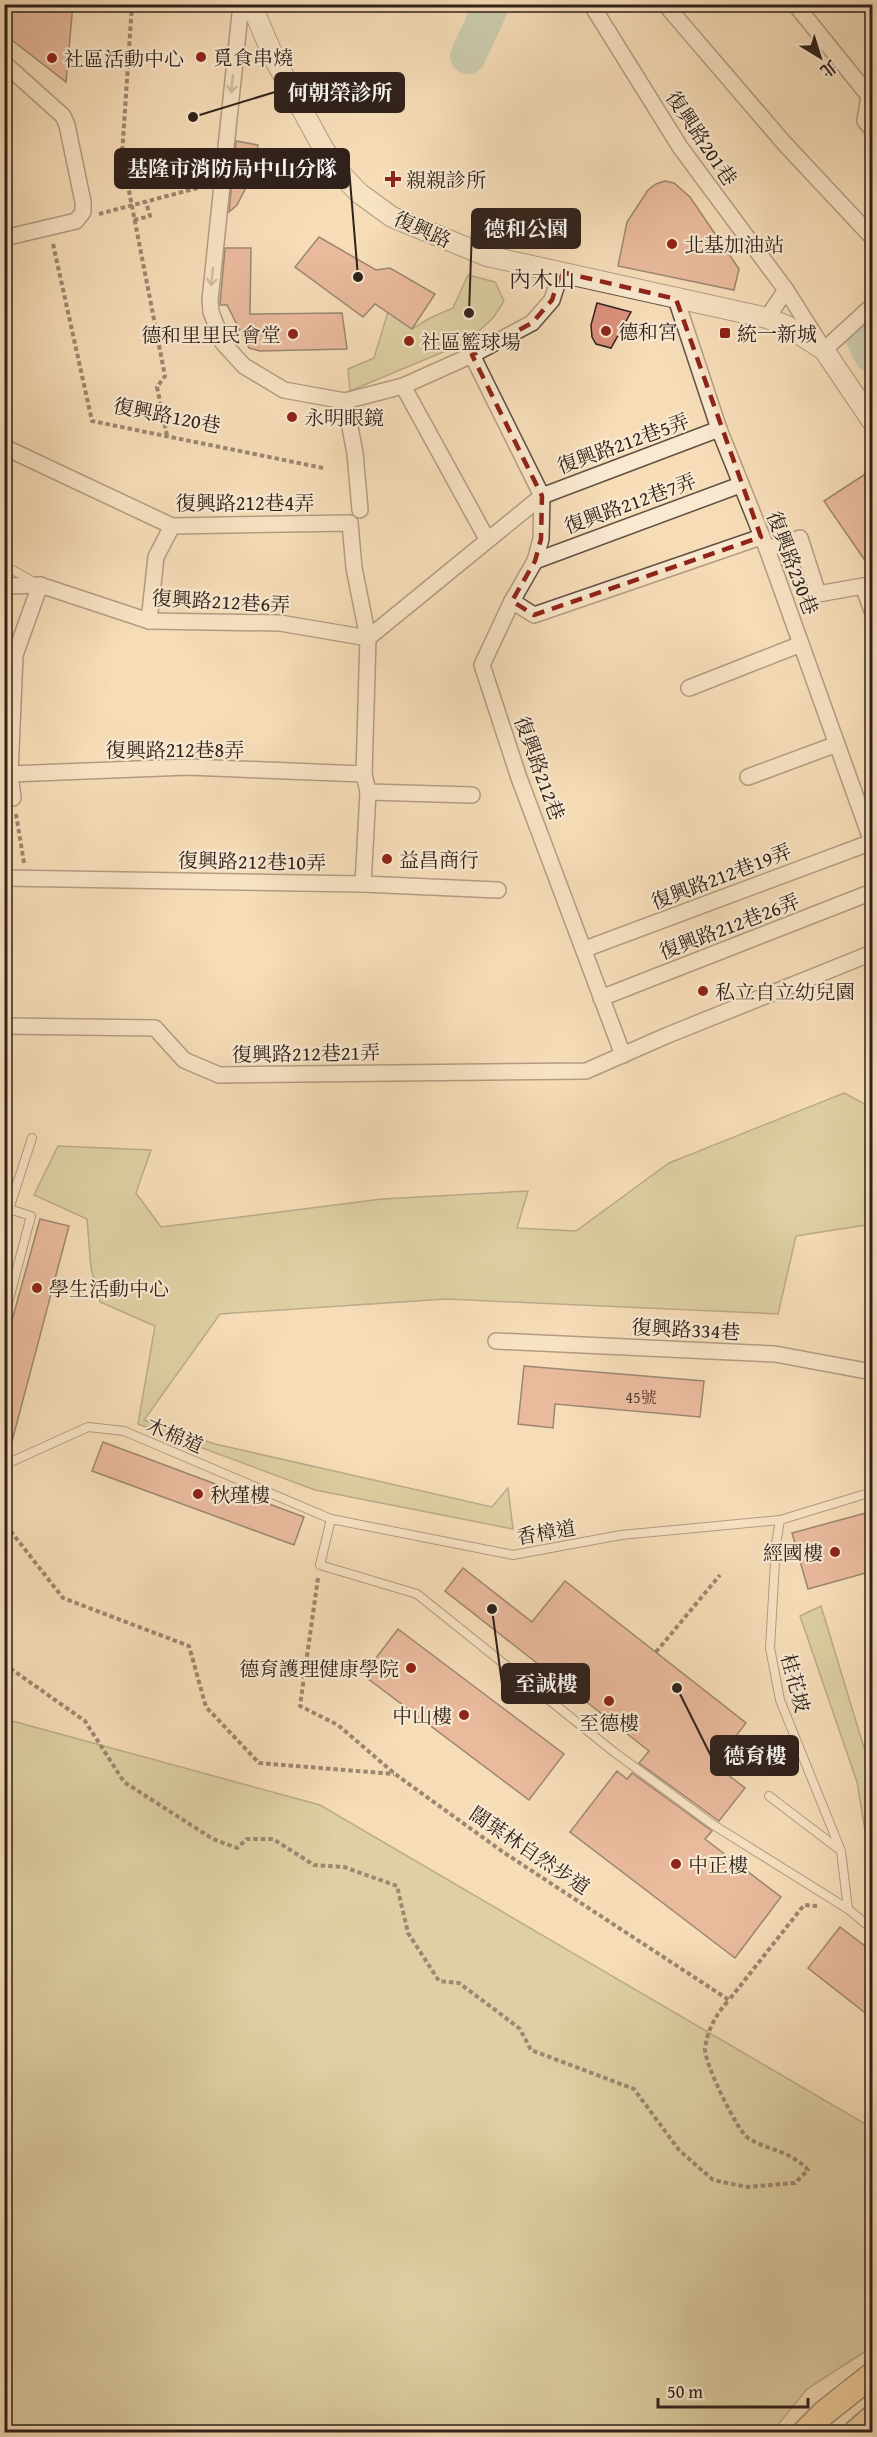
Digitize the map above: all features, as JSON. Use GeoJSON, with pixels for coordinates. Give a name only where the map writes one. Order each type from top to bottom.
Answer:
{"type":"FeatureCollection","features":[{"type":"Feature","properties":{"kind":"main road"},"geometry":{"type":"LineString","coordinates":[[805,2433],[824,2413],[873,2375]]}},
{"type":"Feature","properties":{"kind":"main road"},"geometry":{"type":"LineString","coordinates":[[856,2433],[873,2418]]}},
{"type":"Feature","properties":{"kind":"street"},"geometry":{"type":"LineString","coordinates":[[241,4],[211,286],[212,312],[222,343],[244,366],[284,390],[345,401],[403,386],[472,355],[532,323],[552,300],[561,272]]}},
{"type":"Feature","properties":{"kind":"street","name":"復興路"},"geometry":{"type":"LineString","coordinates":[[251,4],[275,60],[323,148],[340,173],[359,193],[393,217],[487,256],[767,318],[786,326],[825,350],[873,421]]}},
{"type":"Feature","properties":{"kind":"street","name":"復興路201巷"},"geometry":{"type":"LineString","coordinates":[[591,4],[680,147],[786,290],[825,350]]}},
{"type":"Feature","properties":{"kind":"street"},"geometry":{"type":"LineString","coordinates":[[669,4],[670,10],[784,143],[873,237]]}},
{"type":"Feature","properties":{"kind":"street"},"geometry":{"type":"LineString","coordinates":[[795,4],[871,94],[865,121],[873,129]]}},
{"type":"Feature","properties":{"kind":"street"},"geometry":{"type":"LineString","coordinates":[[4,63],[56,107],[67,125],[83,202],[83,212],[75,221],[7,237]]}},
{"type":"Feature","properties":{"kind":"street"},"geometry":{"type":"LineString","coordinates":[[767,318],[786,290]]}},
{"type":"Feature","properties":{"kind":"street","name":"復興路230巷"},"geometry":{"type":"LineString","coordinates":[[676,299],[719,429],[764,543],[872,842]]}},
{"type":"Feature","properties":{"kind":"street"},"geometry":{"type":"LineString","coordinates":[[825,350],[873,306]]}},
{"type":"Feature","properties":{"kind":"street","name":"復興路212巷"},"geometry":{"type":"LineString","coordinates":[[472,355],[542,496],[541,539],[535,561],[512,601],[482,665],[519,778],[623,1055]]}},
{"type":"Feature","properties":{"kind":"street"},"geometry":{"type":"LineString","coordinates":[[403,386],[487,539]]}},
{"type":"Feature","properties":{"kind":"street"},"geometry":{"type":"LineString","coordinates":[[345,401],[355,453],[360,510]]}},
{"type":"Feature","properties":{"kind":"street","name":"復興路212巷5弄"},"geometry":{"type":"LineString","coordinates":[[542,496],[719,429]]}},
{"type":"Feature","properties":{"kind":"street","name":"復興路212巷4弄"},"geometry":{"type":"LineString","coordinates":[[4,447],[172,526],[350,523],[354,568],[368,638]]}},
{"type":"Feature","properties":{"kind":"street","name":"復興路212巷7弄"},"geometry":{"type":"LineString","coordinates":[[535,561],[740,485]]}},
{"type":"Feature","properties":{"kind":"street"},"geometry":{"type":"LineString","coordinates":[[363,885],[368,792],[364,774],[368,638],[542,496]]}},
{"type":"Feature","properties":{"kind":"street"},"geometry":{"type":"LineString","coordinates":[[149,621],[156,556],[172,526]]}},
{"type":"Feature","properties":{"kind":"street"},"geometry":{"type":"LineString","coordinates":[[512,601],[534,615],[764,543],[800,538],[818,594],[863,586],[873,611]]}},
{"type":"Feature","properties":{"kind":"street"},"geometry":{"type":"LineString","coordinates":[[4,586],[40,585],[15,655],[9,798]]}},
{"type":"Feature","properties":{"kind":"street","name":"復興路212巷6弄"},"geometry":{"type":"LineString","coordinates":[[40,585],[149,621],[280,623],[368,638]]}},
{"type":"Feature","properties":{"kind":"street"},"geometry":{"type":"LineString","coordinates":[[689,688],[801,644]]}},
{"type":"Feature","properties":{"kind":"street"},"geometry":{"type":"LineString","coordinates":[[748,777],[837,744]]}},
{"type":"Feature","properties":{"kind":"street","name":"復興路212巷8弄"},"geometry":{"type":"LineString","coordinates":[[10,774],[188,767],[364,774]]}},
{"type":"Feature","properties":{"kind":"street"},"geometry":{"type":"LineString","coordinates":[[368,792],[472,795]]}},
{"type":"Feature","properties":{"kind":"street","name":"復興路212巷19弄"},"geometry":{"type":"LineString","coordinates":[[585,950],[872,842]]}},
{"type":"Feature","properties":{"kind":"street","name":"復興路212巷10弄"},"geometry":{"type":"LineString","coordinates":[[4,878],[498,890]]}},
{"type":"Feature","properties":{"kind":"street","name":"復興路212巷26弄"},"geometry":{"type":"LineString","coordinates":[[601,998],[873,892]]}},
{"type":"Feature","properties":{"kind":"street"},"geometry":{"type":"LineString","coordinates":[[623,1055],[873,953]]}},
{"type":"Feature","properties":{"kind":"street","name":"復興路212巷21弄"},"geometry":{"type":"LineString","coordinates":[[4,1026],[156,1028],[184,1060],[219,1075],[586,1071],[623,1055]]}},
{"type":"Feature","properties":{"kind":"street","name":"復興路334巷"},"geometry":{"type":"LineString","coordinates":[[496,1341],[775,1354],[873,1372]]}},
{"type":"Feature","properties":{"kind":"lane"},"geometry":{"type":"LineString","coordinates":[[4,216],[7,237]]}},
{"type":"Feature","properties":{"kind":"lane","name":"復興路212巷6弄"},"geometry":{"type":"LineString","coordinates":[[4,565],[40,585]]}},
{"type":"Feature","properties":{"kind":"lane"},"geometry":{"type":"LineString","coordinates":[[4,1318],[30,1216],[9,1209],[32,1138]]}},
{"type":"Feature","properties":{"kind":"lane","name":"木棉道"},"geometry":{"type":"LineString","coordinates":[[4,1465],[88,1427],[124,1431],[331,1519]]}},
{"type":"Feature","properties":{"kind":"lane"},"geometry":{"type":"LineString","coordinates":[[780,1520],[873,1492]]}},
{"type":"Feature","properties":{"kind":"lane"},"geometry":{"type":"LineString","coordinates":[[331,1519],[320,1565],[417,1594],[605,1745],[703,1818],[848,1909],[873,1929]]}},
{"type":"Feature","properties":{"kind":"lane","name":"香樟道"},"geometry":{"type":"LineString","coordinates":[[331,1519],[513,1555],[621,1535],[780,1520]]}},
{"type":"Feature","properties":{"kind":"lane","name":"桂花坡"},"geometry":{"type":"LineString","coordinates":[[780,1520],[776,1544],[770,1648],[780,1700],[841,1851],[848,1909]]}},
{"type":"Feature","properties":{"kind":"lane"},"geometry":{"type":"LineString","coordinates":[[769,1796],[841,1851]]}},
{"type":"Feature","properties":{"kind":"path"},"geometry":{"type":"LineString","coordinates":[[132,4],[123,139],[124,170],[165,376],[157,387],[167,436]]}},
{"type":"Feature","properties":{"kind":"path"},"geometry":{"type":"LineString","coordinates":[[93,216],[211,185]]}},
{"type":"Feature","properties":{"kind":"path"},"geometry":{"type":"LineString","coordinates":[[134,220],[150,216],[146,202]]}},
{"type":"Feature","properties":{"kind":"path","name":"復興路120巷"},"geometry":{"type":"LineString","coordinates":[[50,228],[92,421],[322,468]]}},
{"type":"Feature","properties":{"kind":"path"},"geometry":{"type":"LineString","coordinates":[[9,798],[27,878]]}},
{"type":"Feature","properties":{"kind":"path"},"geometry":{"type":"LineString","coordinates":[[4,1528],[9,1529],[63,1598],[189,1646],[206,1707],[259,1763],[395,1774]]}},
{"type":"Feature","properties":{"kind":"path","name":"闊葉林自然步道"},"geometry":{"type":"LineString","coordinates":[[320,1565],[300,1706],[338,1725],[395,1774],[503,1852],[729,2000]]}},
{"type":"Feature","properties":{"kind":"path"},"geometry":{"type":"LineString","coordinates":[[656,1652],[720,1575]]}},
{"type":"Feature","properties":{"kind":"path"},"geometry":{"type":"LineString","coordinates":[[4,1664],[85,1721],[124,1782],[213,1839],[237,1848],[247,1839],[273,1839],[314,1865],[344,1867],[397,1886],[408,1933],[439,1981],[459,1983],[502,2014],[520,2029],[531,2050],[634,2090],[680,2150],[713,2180],[747,2187],[795,2183],[807,2170],[797,2159],[746,2137],[729,2113],[704,2051],[716,2014],[804,1905],[848,1909]]}},
{"type":"Feature","properties":{"kind":"highlighted area"},"geometry":{"type":"Polygon","coordinates":[[[561,272],[676,299],[761,537],[534,615],[512,601],[535,561],[541,539],[542,496],[472,355],[532,323],[552,300],[561,272]]]}},
{"type":"Feature","properties":{"kind":"green space"},"geometry":{"type":"Polygon","coordinates":[[[468,275],[495,282],[504,301],[493,318],[467,342],[350,391],[348,369],[374,358],[388,312],[412,329],[453,308],[468,275]]]}},
{"type":"Feature","properties":{"kind":"green space"},"geometry":{"type":"Polygon","coordinates":[[[844,1093],[872,1108],[872,1224],[796,1236],[778,1314],[446,1299],[220,1314],[144,1420],[215,1444],[492,1507],[508,1488],[513,1529],[315,1490],[138,1424],[155,1326],[100,1302],[91,1268],[87,1219],[34,1195],[58,1146],[151,1150],[136,1193],[161,1227],[382,1199],[528,1191],[517,1228],[576,1231],[669,1163],[844,1093]]]}},
{"type":"Feature","properties":{"kind":"green space"},"geometry":{"type":"Polygon","coordinates":[[[821,1606],[872,1774],[872,1873],[857,1782],[800,1616],[821,1606]]]}},
{"type":"Feature","properties":{"kind":"green space"},"geometry":{"type":"Polygon","coordinates":[[[5,1719],[320,1805],[872,2128],[872,2347],[807,2389],[772,2432],[5,2432],[5,1719]]]}},
{"type":"Feature","properties":{"kind":"building","name":"社區活動中心"},"geometry":{"type":"Polygon","coordinates":[[[4,4],[73,4],[66,82],[4,34],[4,4]]]}},
{"type":"Feature","properties":{"kind":"building"},"geometry":{"type":"Polygon","coordinates":[[[236,141],[258,145],[254,172],[237,205],[229,212],[236,141]]]}},
{"type":"Feature","properties":{"kind":"building","name":"北基加油站"},"geometry":{"type":"Polygon","coordinates":[[[665,181],[674,183],[690,197],[739,269],[734,290],[618,266],[627,222],[648,190],[665,181]]]}},
{"type":"Feature","properties":{"kind":"building"},"geometry":{"type":"Polygon","coordinates":[[[319,237],[376,270],[390,268],[435,294],[412,329],[375,304],[363,317],[295,267],[319,237]]]}},
{"type":"Feature","properties":{"kind":"building","name":"德和里里民會堂"},"geometry":{"type":"Polygon","coordinates":[[[225,248],[251,248],[250,314],[342,313],[347,349],[260,351],[249,348],[227,305],[220,305],[225,248]]]}},
{"type":"Feature","properties":{"kind":"building","name":"德和宮"},"geometry":{"type":"Polygon","coordinates":[[[597,303],[631,312],[611,348],[596,344],[592,337],[591,325],[597,303]]]}},
{"type":"Feature","properties":{"kind":"building"},"geometry":{"type":"Polygon","coordinates":[[[873,469],[873,572],[824,501],[873,469]]]}},
{"type":"Feature","properties":{"kind":"building","name":"學生活動中心"},"geometry":{"type":"Polygon","coordinates":[[[40,1219],[69,1226],[10,1449],[4,1448],[4,1349],[40,1219]]]}},
{"type":"Feature","properties":{"kind":"building"},"geometry":{"type":"Polygon","coordinates":[[[524,1366],[704,1381],[700,1417],[555,1404],[553,1428],[518,1424],[524,1366]]]}},
{"type":"Feature","properties":{"kind":"building","name":"秋瑾樓"},"geometry":{"type":"Polygon","coordinates":[[[103,1442],[304,1517],[294,1545],[92,1471],[103,1442]]]}},
{"type":"Feature","properties":{"kind":"building","name":"經國樓"},"geometry":{"type":"Polygon","coordinates":[[[873,1511],[873,1571],[808,1589],[792,1533],[873,1511]]]}},
{"type":"Feature","properties":{"kind":"building"},"geometry":{"type":"Polygon","coordinates":[[[463,1568],[532,1622],[565,1581],[746,1723],[714,1764],[745,1788],[719,1821],[639,1763],[649,1751],[445,1591],[463,1568]]]}},
{"type":"Feature","properties":{"kind":"building","name":"中山樓"},"geometry":{"type":"Polygon","coordinates":[[[398,1629],[564,1754],[529,1800],[363,1675],[398,1629]]]}},
{"type":"Feature","properties":{"kind":"building","name":"中正樓"},"geometry":{"type":"Polygon","coordinates":[[[617,1771],[627,1779],[632,1773],[712,1831],[705,1839],[781,1897],[735,1958],[570,1832],[617,1771]]]}},
{"type":"Feature","properties":{"kind":"building"},"geometry":{"type":"Polygon","coordinates":[[[840,1927],[873,1952],[873,2019],[808,1968],[840,1927]]]}},
{"type":"Feature","properties":{"kind":"waterway"},"geometry":{"type":"LineString","coordinates":[[468,56],[492,4]]}},
{"type":"Feature","properties":{"kind":"waterway"},"geometry":{"type":"LineString","coordinates":[[862,335],[872,355]]}},
{"type":"Feature","properties":{"kind":"place","name":"覓食串燒"},"geometry":{"type":"Point","coordinates":[201,57]}},
{"type":"Feature","properties":{"kind":"place","name":"社區活動中心"},"geometry":{"type":"Point","coordinates":[52,58]}},
{"type":"Feature","properties":{"kind":"place","name":"何朝榮診所"},"geometry":{"type":"Point","coordinates":[193,117]}},
{"type":"Feature","properties":{"kind":"place","name":"親親診所"},"geometry":{"type":"Point","coordinates":[393,179]}},
{"type":"Feature","properties":{"kind":"place","name":"北基加油站"},"geometry":{"type":"Point","coordinates":[672,244]}},
{"type":"Feature","properties":{"kind":"place","name":"基隆市消防局中山分隊"},"geometry":{"type":"Point","coordinates":[358,277]}},
{"type":"Feature","properties":{"kind":"place","name":"德和公園"},"geometry":{"type":"Point","coordinates":[469,313]}},
{"type":"Feature","properties":{"kind":"place","name":"德和宮"},"geometry":{"type":"Point","coordinates":[606,331]}},
{"type":"Feature","properties":{"kind":"place","name":"統一新城"},"geometry":{"type":"Point","coordinates":[725,333]}},
{"type":"Feature","properties":{"kind":"place","name":"德和里里民會堂"},"geometry":{"type":"Point","coordinates":[293,334]}},
{"type":"Feature","properties":{"kind":"place","name":"社區籃球場"},"geometry":{"type":"Point","coordinates":[409,341]}},
{"type":"Feature","properties":{"kind":"place","name":"永明眼鏡"},"geometry":{"type":"Point","coordinates":[292,417]}},
{"type":"Feature","properties":{"kind":"place","name":"益昌商行"},"geometry":{"type":"Point","coordinates":[387,859]}},
{"type":"Feature","properties":{"kind":"place","name":"私立自立幼兒園"},"geometry":{"type":"Point","coordinates":[703,991]}},
{"type":"Feature","properties":{"kind":"place","name":"學生活動中心"},"geometry":{"type":"Point","coordinates":[37,1288]}},
{"type":"Feature","properties":{"kind":"place","name":"秋瑾樓"},"geometry":{"type":"Point","coordinates":[198,1494]}},
{"type":"Feature","properties":{"kind":"place","name":"經國樓"},"geometry":{"type":"Point","coordinates":[835,1552]}},
{"type":"Feature","properties":{"kind":"place","name":"至誠樓"},"geometry":{"type":"Point","coordinates":[492,1609]}},
{"type":"Feature","properties":{"kind":"place","name":"德育護理健康學院"},"geometry":{"type":"Point","coordinates":[411,1668]}},
{"type":"Feature","properties":{"kind":"place","name":"德育樓"},"geometry":{"type":"Point","coordinates":[677,1688]}},
{"type":"Feature","properties":{"kind":"place","name":"至德樓"},"geometry":{"type":"Point","coordinates":[609,1701]}},
{"type":"Feature","properties":{"kind":"place","name":"中山樓"},"geometry":{"type":"Point","coordinates":[464,1715]}},
{"type":"Feature","properties":{"kind":"place","name":"中正樓"},"geometry":{"type":"Point","coordinates":[676,1864]}},
{"type":"Feature","properties":{"kind":"district","name":"內木山"},"geometry":{"type":"Point","coordinates":[542,279]}}]}
